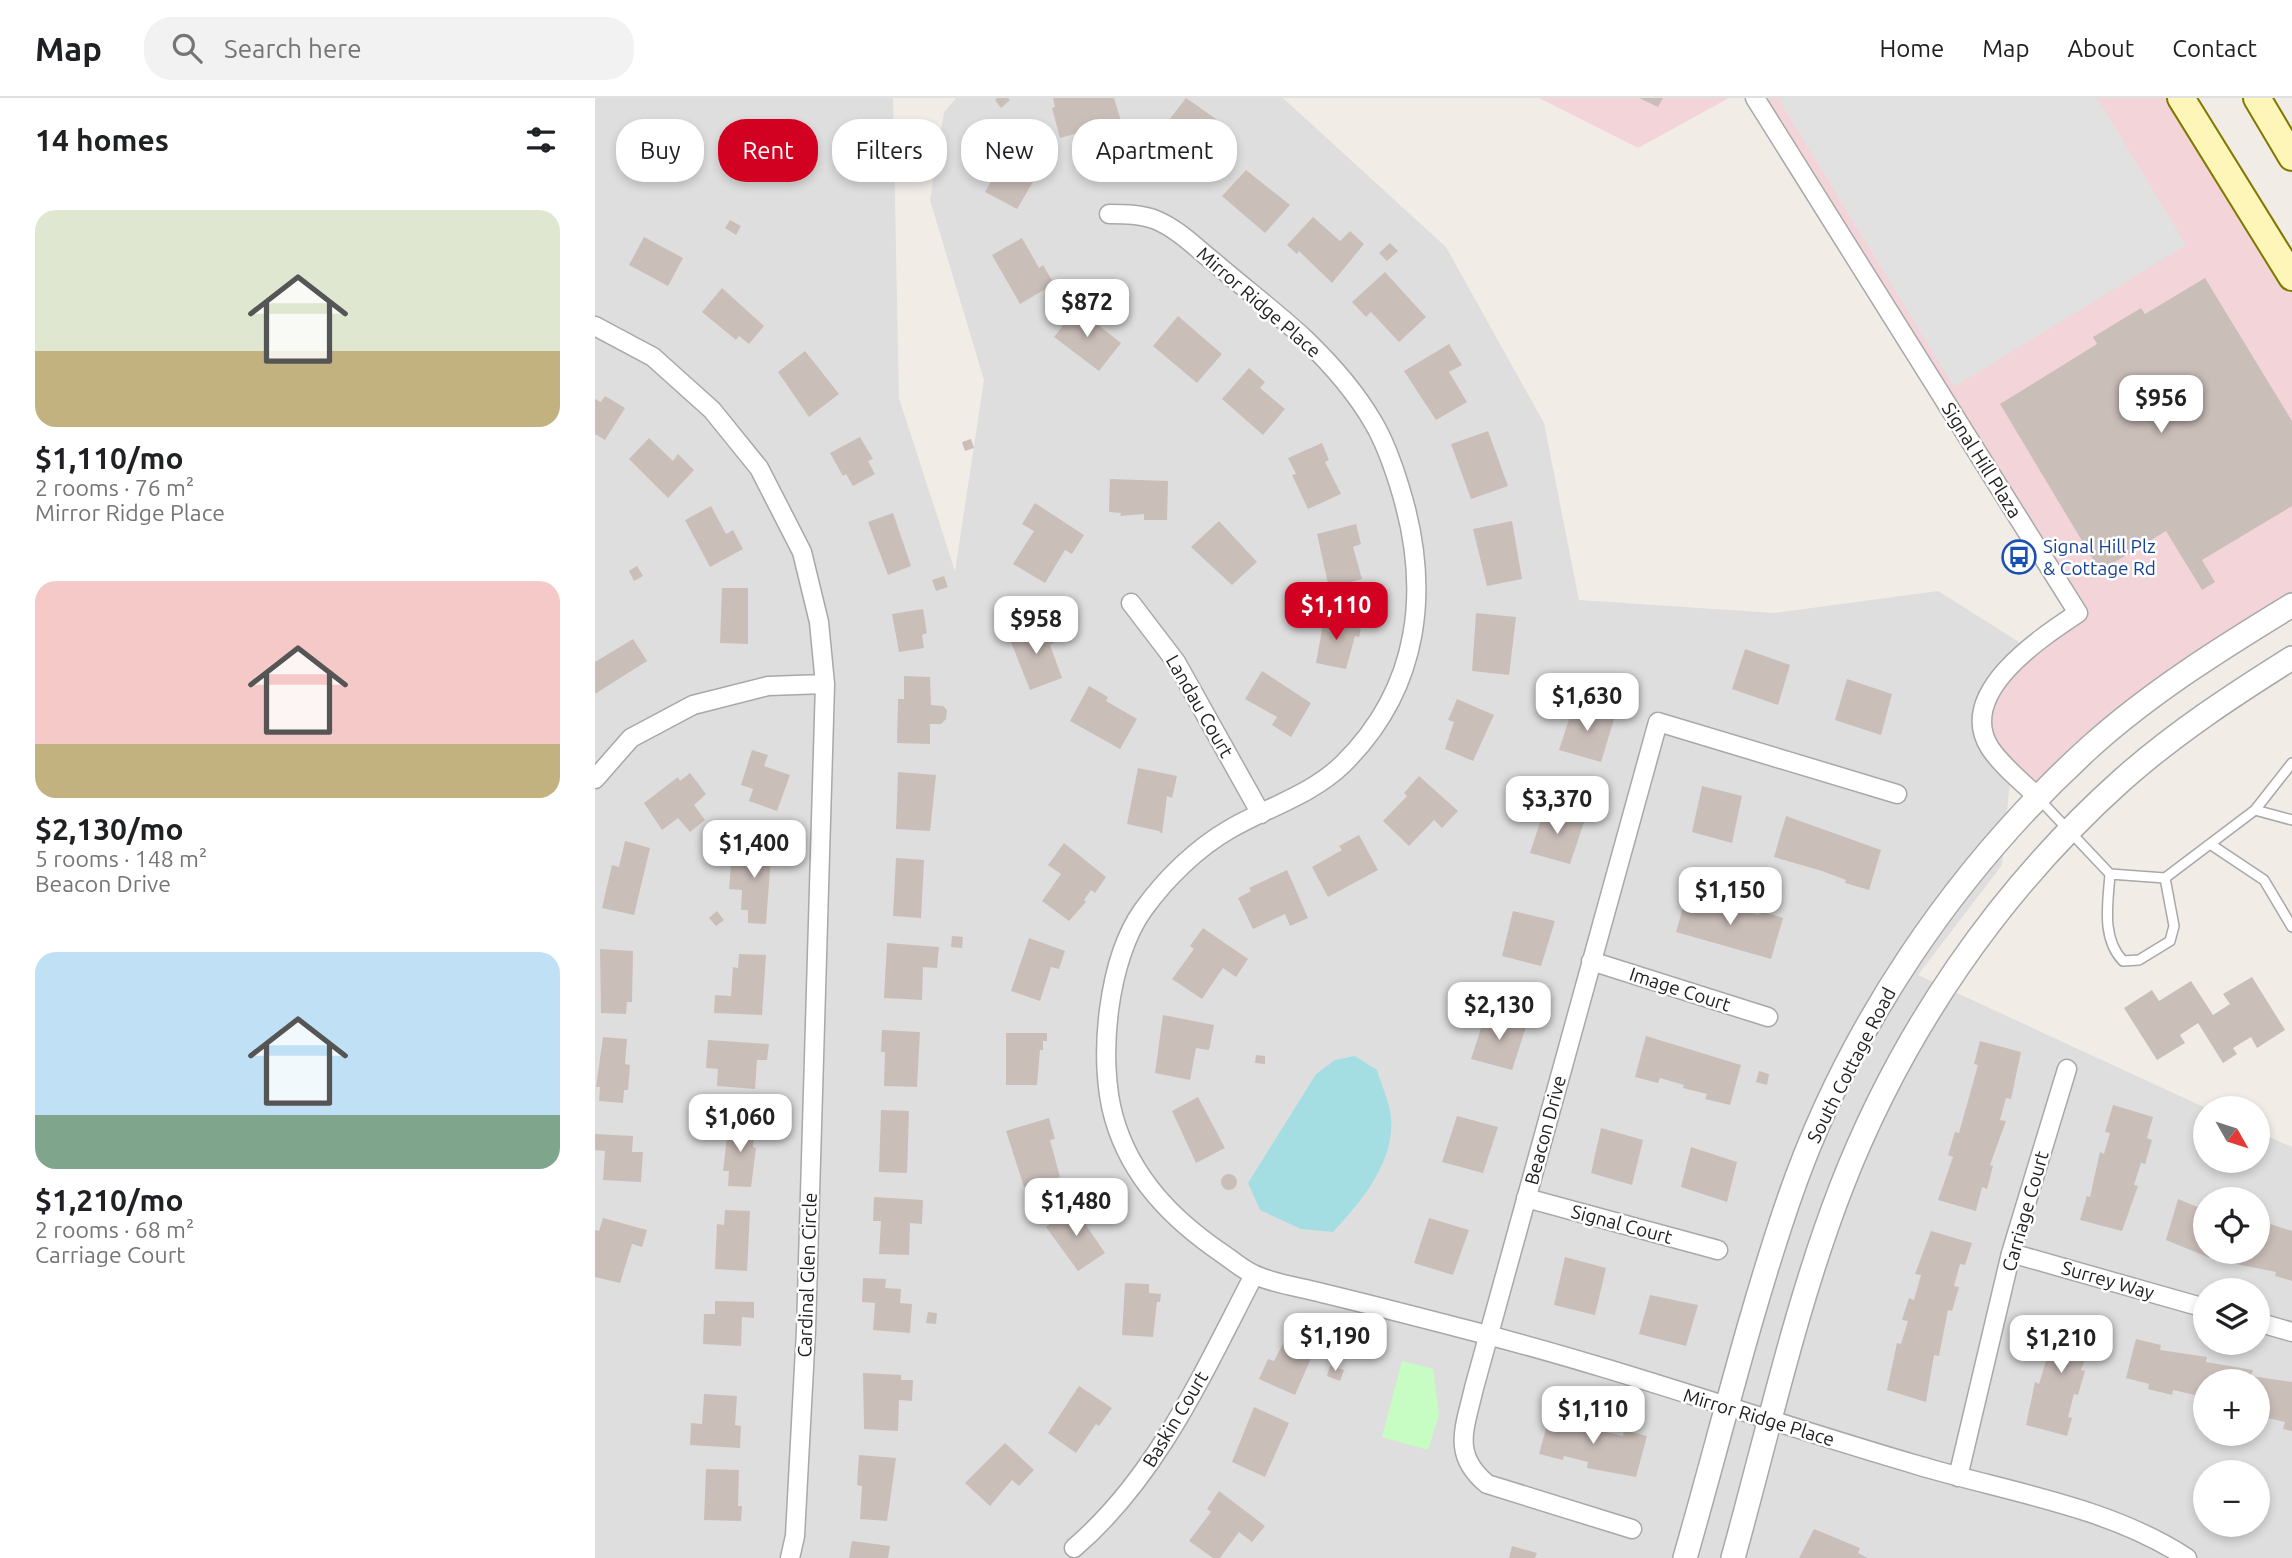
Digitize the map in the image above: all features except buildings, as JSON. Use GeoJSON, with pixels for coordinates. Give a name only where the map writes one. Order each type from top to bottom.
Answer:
{"type":"FeatureCollection","features":[{"type":"Feature","properties":{"kind":"main road"},"geometry":{"type":"LineString","coordinates":[[2181,98],[2292,277]]}},
{"type":"Feature","properties":{"kind":"main road"},"geometry":{"type":"LineString","coordinates":[[2257,98],[2292,157]]}},
{"type":"Feature","properties":{"kind":"street","name":"Signal Hill Plaza"},"geometry":{"type":"LineString","coordinates":[[1755,98],[2078,612],[2027,648],[2012,662],[1985,709],[1982,723],[1990,748],[2039,798]]}},
{"type":"Feature","properties":{"kind":"street","name":"Mirror Ridge Place"},"geometry":{"type":"LineString","coordinates":[[1109,214],[1131,214],[1157,221],[1180,234],[1292,327],[1327,361],[1375,424],[1391,461],[1411,524],[1417,569],[1416,627],[1396,691],[1378,722],[1340,767],[1310,790],[1227,831],[1196,853],[1140,914],[1112,989],[1107,1076],[1113,1117],[1128,1154],[1151,1191],[1182,1226],[1254,1275],[1489,1335],[2141,1531],[2187,1558]]}},
{"type":"Feature","properties":{"kind":"street","name":"Cardinal Glen Circle"},"geometry":{"type":"LineString","coordinates":[[595,326],[653,357],[712,410],[759,468],[802,552],[819,622],[825,684],[806,1330],[795,1536],[790,1558]]}},
{"type":"Feature","properties":{"kind":"street","name":"Landau Court"},"geometry":{"type":"LineString","coordinates":[[1131,603],[1176,662],[1261,814]]}},
{"type":"Feature","properties":{"kind":"street","name":"South Cottage Road"},"geometry":{"type":"LineString","coordinates":[[1685,1558],[1788,1201],[1836,1085],[1887,992],[1917,946],[1985,857],[2091,746],[2149,699],[2292,605]]}},
{"type":"Feature","properties":{"kind":"street"},"geometry":{"type":"LineString","coordinates":[[1733,1558],[1821,1244],[1862,1136],[1921,1022],[1963,959],[2007,901],[2070,831],[2150,756],[2225,701],[2292,658]]}},
{"type":"Feature","properties":{"kind":"street"},"geometry":{"type":"LineString","coordinates":[[595,779],[631,738],[693,705],[768,686],[825,684]]}},
{"type":"Feature","properties":{"kind":"street","name":"Beacon Drive"},"geometry":{"type":"LineString","coordinates":[[1632,1529],[1487,1484],[1472,1472],[1463,1453],[1464,1432],[1489,1335],[1658,722],[1897,793]]}},
{"type":"Feature","properties":{"kind":"street","name":"Image Court"},"geometry":{"type":"LineString","coordinates":[[1591,961],[1768,1017]]}},
{"type":"Feature","properties":{"kind":"street","name":"Carriage Court"},"geometry":{"type":"LineString","coordinates":[[1958,1477],[2011,1253],[2067,1069]]}},
{"type":"Feature","properties":{"kind":"street","name":"Signal Court"},"geometry":{"type":"LineString","coordinates":[[1526,1198],[1718,1250]]}},
{"type":"Feature","properties":{"kind":"street","name":"Surrey Way"},"geometry":{"type":"LineString","coordinates":[[2011,1253],[2193,1305]]}},
{"type":"Feature","properties":{"kind":"street","name":"Baskin Court"},"geometry":{"type":"LineString","coordinates":[[1074,1548],[1101,1525],[1123,1499],[1161,1445],[1254,1275]]}},
{"type":"Feature","properties":{"kind":"street"},"geometry":{"type":"LineString","coordinates":[[2270,1326],[2292,1332]]}},
{"type":"Feature","properties":{"kind":"lane"},"geometry":{"type":"LineString","coordinates":[[2039,798],[2110,874],[2165,878],[2255,810],[2292,762]]}},
{"type":"Feature","properties":{"kind":"lane"},"geometry":{"type":"LineString","coordinates":[[2255,810],[2292,820]]}},
{"type":"Feature","properties":{"kind":"lane"},"geometry":{"type":"LineString","coordinates":[[2210,844],[2264,880],[2292,927]]}},
{"type":"Feature","properties":{"kind":"lane"},"geometry":{"type":"LineString","coordinates":[[2110,874],[2107,918],[2113,951],[2123,961],[2139,960],[2170,941],[2174,926],[2165,878]]}},
{"type":"Feature","properties":{"kind":"shaded area"},"geometry":{"type":"Polygon","coordinates":[[[595,98],[893,98],[893,119],[832,119],[832,182],[895,182],[899,398],[955,571],[984,380],[930,200],[933,182],[947,182],[947,119],[943,119],[944,112],[956,98],[1283,98],[1446,247],[1544,423],[1579,600],[1775,613],[1938,591],[2027,647],[2002,865],[1918,975],[2193,1102],[2193,1173],[2270,1173],[2270,1137],[2292,1147],[2292,1558],[595,1558],[595,98]]]}},
{"type":"Feature","properties":{"kind":"shaded area"},"geometry":{"type":"Polygon","coordinates":[[[1539,98],[1729,98],[1638,148],[1539,98]]]}},
{"type":"Feature","properties":{"kind":"shaded area"},"geometry":{"type":"Polygon","coordinates":[[[1756,98],[2181,98],[2292,277],[2292,605],[2242,635],[2039,798],[1990,748],[1990,696],[2077,613],[1756,98]]]}},
{"type":"Feature","properties":{"kind":"shaded area"},"geometry":{"type":"Polygon","coordinates":[[[1778,98],[2097,98],[2186,245],[1954,387],[1778,98]]]}},
{"type":"Feature","properties":{"kind":"green space"},"geometry":{"type":"Polygon","coordinates":[[[1402,1361],[1433,1369],[1439,1415],[1428,1450],[1382,1437],[1402,1361]]]}},
{"type":"Feature","properties":{"kind":"water"},"geometry":{"type":"Polygon","coordinates":[[[1355,1056],[1377,1070],[1391,1117],[1388,1150],[1365,1194],[1333,1232],[1301,1229],[1260,1210],[1248,1183],[1316,1074],[1335,1060],[1355,1056]]]}},
{"type":"Feature","properties":{"kind":"place","name":"Signal Hill Plz & Cottage Rd"},"geometry":{"type":"Point","coordinates":[2019,557]}}]}
